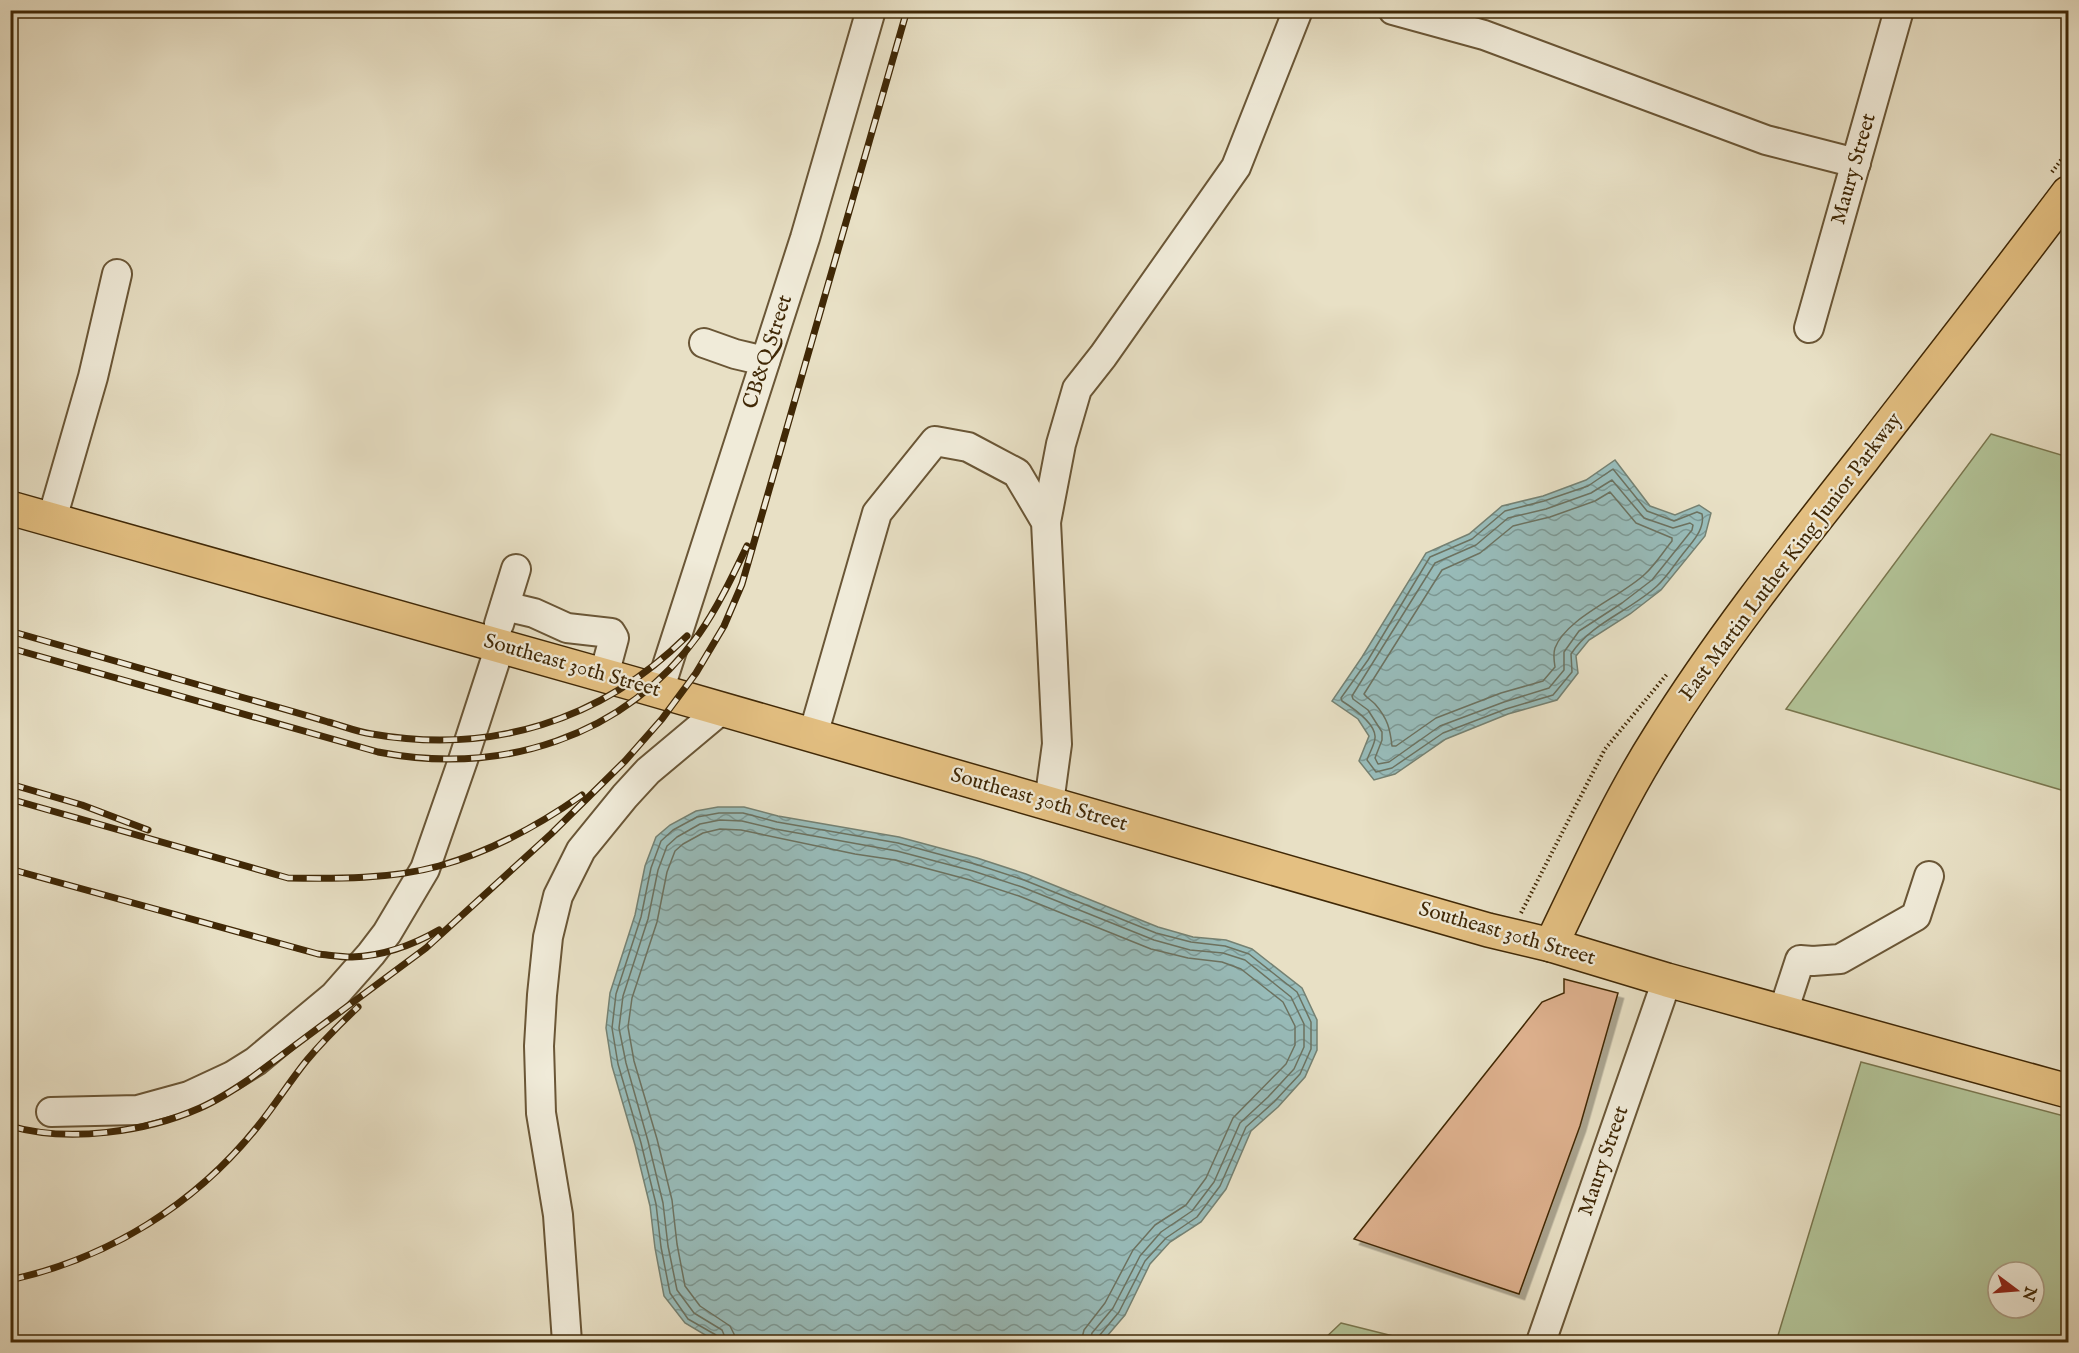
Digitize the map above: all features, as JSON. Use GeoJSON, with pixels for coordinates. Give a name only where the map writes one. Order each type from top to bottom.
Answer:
{"type":"FeatureCollection","features":[{"type":"Feature","properties":{"kind":"main road","name":"East Martin Luther King Junior Parkway"},"geometry":{"type":"LineString","coordinates":[[1551,945],[1610,823],[1658,737],[1714,653],[2068,193]]}},
{"type":"Feature","properties":{"kind":"main road","name":"Southeast 30th Street"},"geometry":{"type":"LineString","coordinates":[[10,508],[604,675],[1479,927],[1551,945],[2068,1092]]}},
{"type":"Feature","properties":{"kind":"street","name":"CB&Q Street"},"geometry":{"type":"LineString","coordinates":[[659,691],[805,237],[871,10]]}},
{"type":"Feature","properties":{"kind":"street"},"geometry":{"type":"LineString","coordinates":[[1049,803],[1057,744],[1046,522],[1061,444],[1077,389],[1236,167],[1298,10]]}},
{"type":"Feature","properties":{"kind":"street"},"geometry":{"type":"LineString","coordinates":[[1393,10],[1484,35],[1766,140],[1856,163]]}},
{"type":"Feature","properties":{"kind":"street","name":"Maury Street"},"geometry":{"type":"LineString","coordinates":[[1809,328],[1899,10]]}},
{"type":"Feature","properties":{"kind":"street"},"geometry":{"type":"LineString","coordinates":[[52,519],[93,377],[117,274]]}},
{"type":"Feature","properties":{"kind":"street"},"geometry":{"type":"LineString","coordinates":[[704,343],[765,361]]}},
{"type":"Feature","properties":{"kind":"street"},"geometry":{"type":"LineString","coordinates":[[813,735],[877,513],[935,441],[968,447],[1017,473],[1046,522]]}},
{"type":"Feature","properties":{"kind":"street"},"geometry":{"type":"LineString","coordinates":[[51,1112],[138,1110],[189,1096],[232,1076],[256,1060],[334,996],[382,940],[425,868],[463,760],[497,645],[516,569]]}},
{"type":"Feature","properties":{"kind":"street"},"geometry":{"type":"LineString","coordinates":[[505,606],[534,613],[567,628],[611,633],[614,638],[604,675]]}},
{"type":"Feature","properties":{"kind":"street"},"geometry":{"type":"LineString","coordinates":[[567,1342],[558,1215],[541,1113],[539,1046],[548,938],[558,896],[581,850],[624,796],[648,771],[722,709]]}},
{"type":"Feature","properties":{"kind":"street"},"geometry":{"type":"LineString","coordinates":[[1783,1012],[1800,960],[1840,959],[1916,916],[1929,876]]}},
{"type":"Feature","properties":{"kind":"street","name":"Maury Street"},"geometry":{"type":"LineString","coordinates":[[1541,1342],[1668,980]]}},
{"type":"Feature","properties":{"kind":"green space"},"geometry":{"type":"Polygon","coordinates":[[[1991,434],[2068,457],[2068,792],[1786,709],[1991,434]]]}},
{"type":"Feature","properties":{"kind":"green space"},"geometry":{"type":"Polygon","coordinates":[[[1861,1062],[2068,1117],[2068,1342],[1776,1342],[1861,1062]]]}},
{"type":"Feature","properties":{"kind":"green space"},"geometry":{"type":"Polygon","coordinates":[[[1341,1323],[1417,1342],[1321,1342],[1341,1323]]]}},
{"type":"Feature","properties":{"kind":"water"},"geometry":{"type":"Polygon","coordinates":[[[1615,460],[1650,506],[1675,515],[1699,505],[1711,513],[1705,536],[1661,590],[1630,614],[1589,640],[1576,656],[1578,673],[1557,700],[1508,714],[1446,739],[1395,774],[1374,780],[1359,761],[1369,736],[1358,719],[1332,701],[1426,553],[1469,534],[1502,506],[1543,496],[1586,480],[1615,460]]]}},
{"type":"Feature","properties":{"kind":"water"},"geometry":{"type":"Polygon","coordinates":[[[718,807],[744,807],[778,816],[899,837],[977,858],[1026,874],[1158,927],[1193,937],[1226,940],[1252,949],[1302,988],[1317,1020],[1317,1050],[1305,1077],[1278,1107],[1251,1131],[1226,1189],[1201,1222],[1170,1242],[1150,1264],[1125,1315],[1102,1342],[717,1342],[685,1323],[664,1296],[650,1206],[612,1066],[606,1028],[610,993],[635,915],[645,866],[656,837],[670,825],[696,811],[718,807]]]}},
{"type":"Feature","properties":{"kind":"building"},"geometry":{"type":"Polygon","coordinates":[[[1564,979],[1618,993],[1580,1126],[1519,1294],[1354,1239],[1542,1002],[1564,993],[1564,979]]]}},
{"type":"Feature","properties":{"kind":"railway"},"geometry":{"type":"LineString","coordinates":[[10,1126],[57,1134],[131,1129],[179,1116],[207,1105],[233,1090],[426,948],[551,834],[625,761],[662,719],[696,673],[724,626],[742,584],[907,10]]}},
{"type":"Feature","properties":{"kind":"railway"},"geometry":{"type":"LineString","coordinates":[[10,648],[378,752],[424,758],[470,758],[514,753],[556,741],[597,723],[634,700],[669,670],[706,624],[747,546]]}},
{"type":"Feature","properties":{"kind":"railway"},"geometry":{"type":"LineString","coordinates":[[10,631],[361,732],[416,739],[459,740],[501,735],[542,725],[581,710],[618,690],[654,665],[687,636]]}},
{"type":"Feature","properties":{"kind":"railway"},"geometry":{"type":"LineString","coordinates":[[10,784],[82,805],[148,830]]}},
{"type":"Feature","properties":{"kind":"railway"},"geometry":{"type":"LineString","coordinates":[[10,799],[288,878],[325,878],[402,874],[458,860],[514,837],[582,795]]}},
{"type":"Feature","properties":{"kind":"railway"},"geometry":{"type":"LineString","coordinates":[[10,869],[318,954],[352,957],[386,952],[408,945],[439,930]]}},
{"type":"Feature","properties":{"kind":"railway"},"geometry":{"type":"LineString","coordinates":[[10,1280],[82,1258],[148,1224],[178,1204],[233,1154],[264,1118],[307,1060],[358,1007]]}}]}
